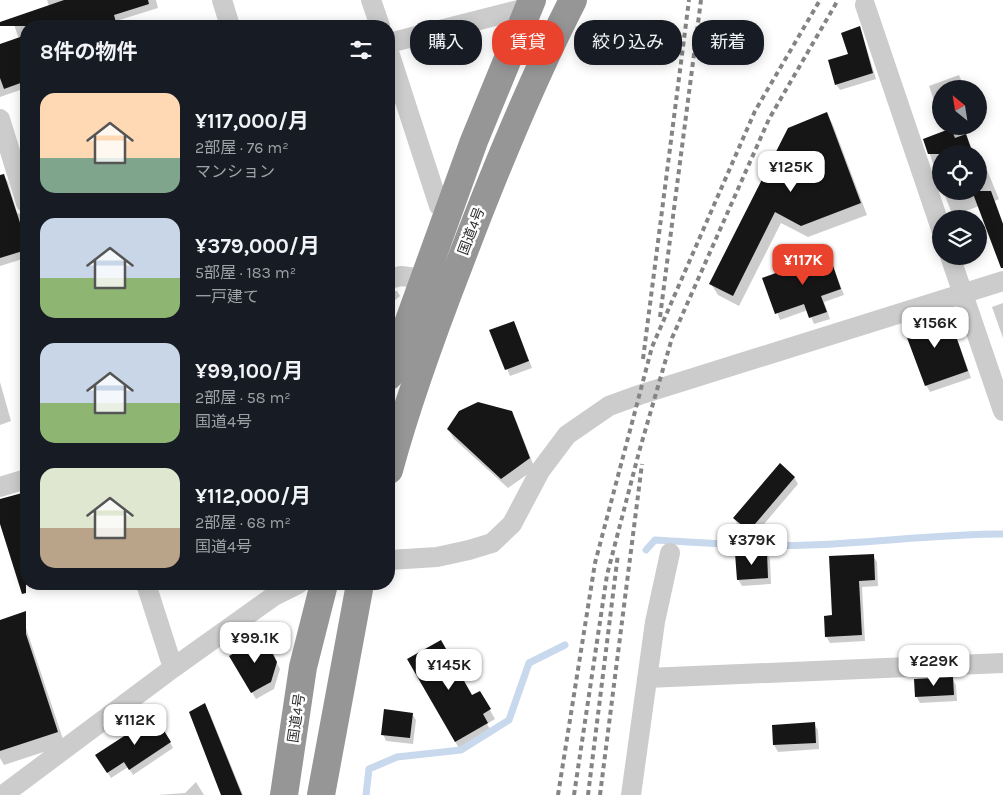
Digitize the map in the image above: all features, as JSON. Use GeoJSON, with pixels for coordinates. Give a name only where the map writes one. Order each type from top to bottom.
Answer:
{"type":"FeatureCollection","features":[{"type":"Feature","properties":{"kind":"highway","name":"国道4号"},"geometry":{"type":"LineString","coordinates":[[395,446],[434,329],[494,172],[572,0]]}},
{"type":"Feature","properties":{"kind":"highway","name":"国道4号"},"geometry":{"type":"LineString","coordinates":[[395,359],[474,141],[531,3]]}},
{"type":"Feature","properties":{"kind":"highway","name":"国道4号"},"geometry":{"type":"LineString","coordinates":[[284,795],[303,667],[322,590]]}},
{"type":"Feature","properties":{"kind":"highway"},"geometry":{"type":"LineString","coordinates":[[321,795],[359,590]]}},
{"type":"Feature","properties":{"kind":"street"},"geometry":{"type":"LineString","coordinates":[[222,0],[228,20]]}},
{"type":"Feature","properties":{"kind":"street"},"geometry":{"type":"LineString","coordinates":[[372,0],[378,20]]}},
{"type":"Feature","properties":{"kind":"street"},"geometry":{"type":"LineString","coordinates":[[395,41],[531,3]]}},
{"type":"Feature","properties":{"kind":"street"},"geometry":{"type":"LineString","coordinates":[[865,5],[935,210]]}},
{"type":"Feature","properties":{"kind":"street"},"geometry":{"type":"LineString","coordinates":[[395,70],[439,206],[448,212]]}},
{"type":"Feature","properties":{"kind":"street"},"geometry":{"type":"LineString","coordinates":[[0,119],[20,183]]}},
{"type":"Feature","properties":{"kind":"street"},"geometry":{"type":"LineString","coordinates":[[953,265],[1003,411]]}},
{"type":"Feature","properties":{"kind":"street"},"geometry":{"type":"LineString","coordinates":[[395,277],[424,279]]}},
{"type":"Feature","properties":{"kind":"street"},"geometry":{"type":"LineString","coordinates":[[395,560],[437,557],[492,543],[512,524],[540,471],[568,434],[609,406],[1003,281]]}},
{"type":"Feature","properties":{"kind":"street"},"geometry":{"type":"LineString","coordinates":[[0,487],[20,481]]}},
{"type":"Feature","properties":{"kind":"street"},"geometry":{"type":"LineString","coordinates":[[631,795],[656,622],[670,553]]}},
{"type":"Feature","properties":{"kind":"street"},"geometry":{"type":"LineString","coordinates":[[148,590],[173,668]]}},
{"type":"Feature","properties":{"kind":"street"},"geometry":{"type":"LineString","coordinates":[[3,795],[173,668],[274,596],[286,590]]}},
{"type":"Feature","properties":{"kind":"street"},"geometry":{"type":"LineString","coordinates":[[647,678],[1003,663]]}},
{"type":"Feature","properties":{"kind":"building"},"geometry":{"type":"Polygon","coordinates":[[[64,0],[148,0],[149,4],[114,15],[115,20],[20,20],[20,26],[0,26],[0,22],[64,0]]]}},
{"type":"Feature","properties":{"kind":"building"},"geometry":{"type":"Polygon","coordinates":[[[860,26],[873,73],[835,85],[828,60],[848,54],[841,33],[860,26]]]}},
{"type":"Feature","properties":{"kind":"building"},"geometry":{"type":"Polygon","coordinates":[[[20,37],[20,83],[4,89],[0,78],[0,44],[20,37]]]}},
{"type":"Feature","properties":{"kind":"building"},"geometry":{"type":"Polygon","coordinates":[[[827,112],[861,203],[801,226],[775,212],[733,296],[709,284],[788,128],[827,112]]]}},
{"type":"Feature","properties":{"kind":"building"},"geometry":{"type":"Polygon","coordinates":[[[934,135],[954,135],[955,138],[966,135],[970,145],[932,145],[932,154],[928,154],[923,139],[934,135]]]}},
{"type":"Feature","properties":{"kind":"building"},"geometry":{"type":"Polygon","coordinates":[[[4,174],[20,223],[20,252],[0,258],[0,175],[4,174]]]}},
{"type":"Feature","properties":{"kind":"building"},"geometry":{"type":"Polygon","coordinates":[[[987,191],[991,191],[1003,224],[1003,268],[1001,268],[987,231],[987,210],[979,210],[975,200],[987,200],[987,191]]]}},
{"type":"Feature","properties":{"kind":"building"},"geometry":{"type":"Polygon","coordinates":[[[829,254],[841,289],[821,296],[827,312],[809,318],[804,304],[775,314],[762,278],[829,254]]]}},
{"type":"Feature","properties":{"kind":"building"},"geometry":{"type":"Polygon","coordinates":[[[945,312],[953,337],[956,336],[968,371],[925,386],[903,327],[945,312]]]}},
{"type":"Feature","properties":{"kind":"building"},"geometry":{"type":"Polygon","coordinates":[[[514,321],[529,361],[505,370],[489,330],[514,321]]]}},
{"type":"Feature","properties":{"kind":"building"},"geometry":{"type":"Polygon","coordinates":[[[478,402],[512,411],[530,458],[501,479],[447,429],[459,411],[478,402]]]}},
{"type":"Feature","properties":{"kind":"building"},"geometry":{"type":"Polygon","coordinates":[[[780,463],[795,477],[749,531],[733,518],[780,463]]]}},
{"type":"Feature","properties":{"kind":"building"},"geometry":{"type":"Polygon","coordinates":[[[20,494],[20,588],[0,524],[0,499],[20,494]]]}},
{"type":"Feature","properties":{"kind":"building"},"geometry":{"type":"Polygon","coordinates":[[[767,552],[768,578],[737,580],[735,553],[767,552]]]}},
{"type":"Feature","properties":{"kind":"building"},"geometry":{"type":"Polygon","coordinates":[[[874,554],[875,580],[859,581],[862,635],[825,637],[824,616],[832,615],[829,556],[874,554]]]}},
{"type":"Feature","properties":{"kind":"building"},"geometry":{"type":"Polygon","coordinates":[[[21,590],[26,590],[26,593],[22,594],[21,590]]]}},
{"type":"Feature","properties":{"kind":"building"},"geometry":{"type":"Polygon","coordinates":[[[26,611],[26,634],[58,732],[0,751],[0,620],[26,611]]]}},
{"type":"Feature","properties":{"kind":"building"},"geometry":{"type":"Polygon","coordinates":[[[264,636],[277,662],[271,682],[251,693],[229,656],[264,636]]]}},
{"type":"Feature","properties":{"kind":"building"},"geometry":{"type":"Polygon","coordinates":[[[441,640],[472,695],[480,691],[491,709],[483,714],[488,723],[455,742],[407,659],[441,640]]]}},
{"type":"Feature","properties":{"kind":"building"},"geometry":{"type":"Polygon","coordinates":[[[953,677],[954,695],[915,697],[914,679],[953,677]]]}},
{"type":"Feature","properties":{"kind":"building"},"geometry":{"type":"Polygon","coordinates":[[[205,703],[242,795],[221,795],[189,712],[205,703]]]}},
{"type":"Feature","properties":{"kind":"building"},"geometry":{"type":"Polygon","coordinates":[[[384,709],[413,713],[410,738],[381,735],[384,709]]]}},
{"type":"Feature","properties":{"kind":"building"},"geometry":{"type":"Polygon","coordinates":[[[155,716],[171,742],[129,770],[124,762],[107,773],[95,755],[155,716]]]}},
{"type":"Feature","properties":{"kind":"building"},"geometry":{"type":"Polygon","coordinates":[[[815,722],[816,743],[773,745],[772,725],[815,722]]]}},
{"type":"Feature","properties":{"kind":"waterway"},"geometry":{"type":"LineString","coordinates":[[646,550],[655,540],[789,545],[832,544],[954,535],[1003,534]]}},
{"type":"Feature","properties":{"kind":"waterway"},"geometry":{"type":"LineString","coordinates":[[366,795],[369,769],[397,757],[461,750],[509,720],[529,663],[565,645]]}},
{"type":"Feature","properties":{"kind":"railway"},"geometry":{"type":"LineString","coordinates":[[643,359],[689,0]]}},
{"type":"Feature","properties":{"kind":"railway"},"geometry":{"type":"LineString","coordinates":[[660,317],[701,0]]}},
{"type":"Feature","properties":{"kind":"railway"},"geometry":{"type":"LineString","coordinates":[[558,795],[595,563],[652,347],[755,111],[820,0]]}},
{"type":"Feature","properties":{"kind":"railway"},"geometry":{"type":"LineString","coordinates":[[574,795],[607,575],[639,452],[672,338],[769,119],[838,0]]}},
{"type":"Feature","properties":{"kind":"railway"},"geometry":{"type":"LineString","coordinates":[[600,795],[642,464]]}},
{"type":"Feature","properties":{"kind":"railway"},"geometry":{"type":"LineString","coordinates":[[588,795],[618,554]]}}]}
